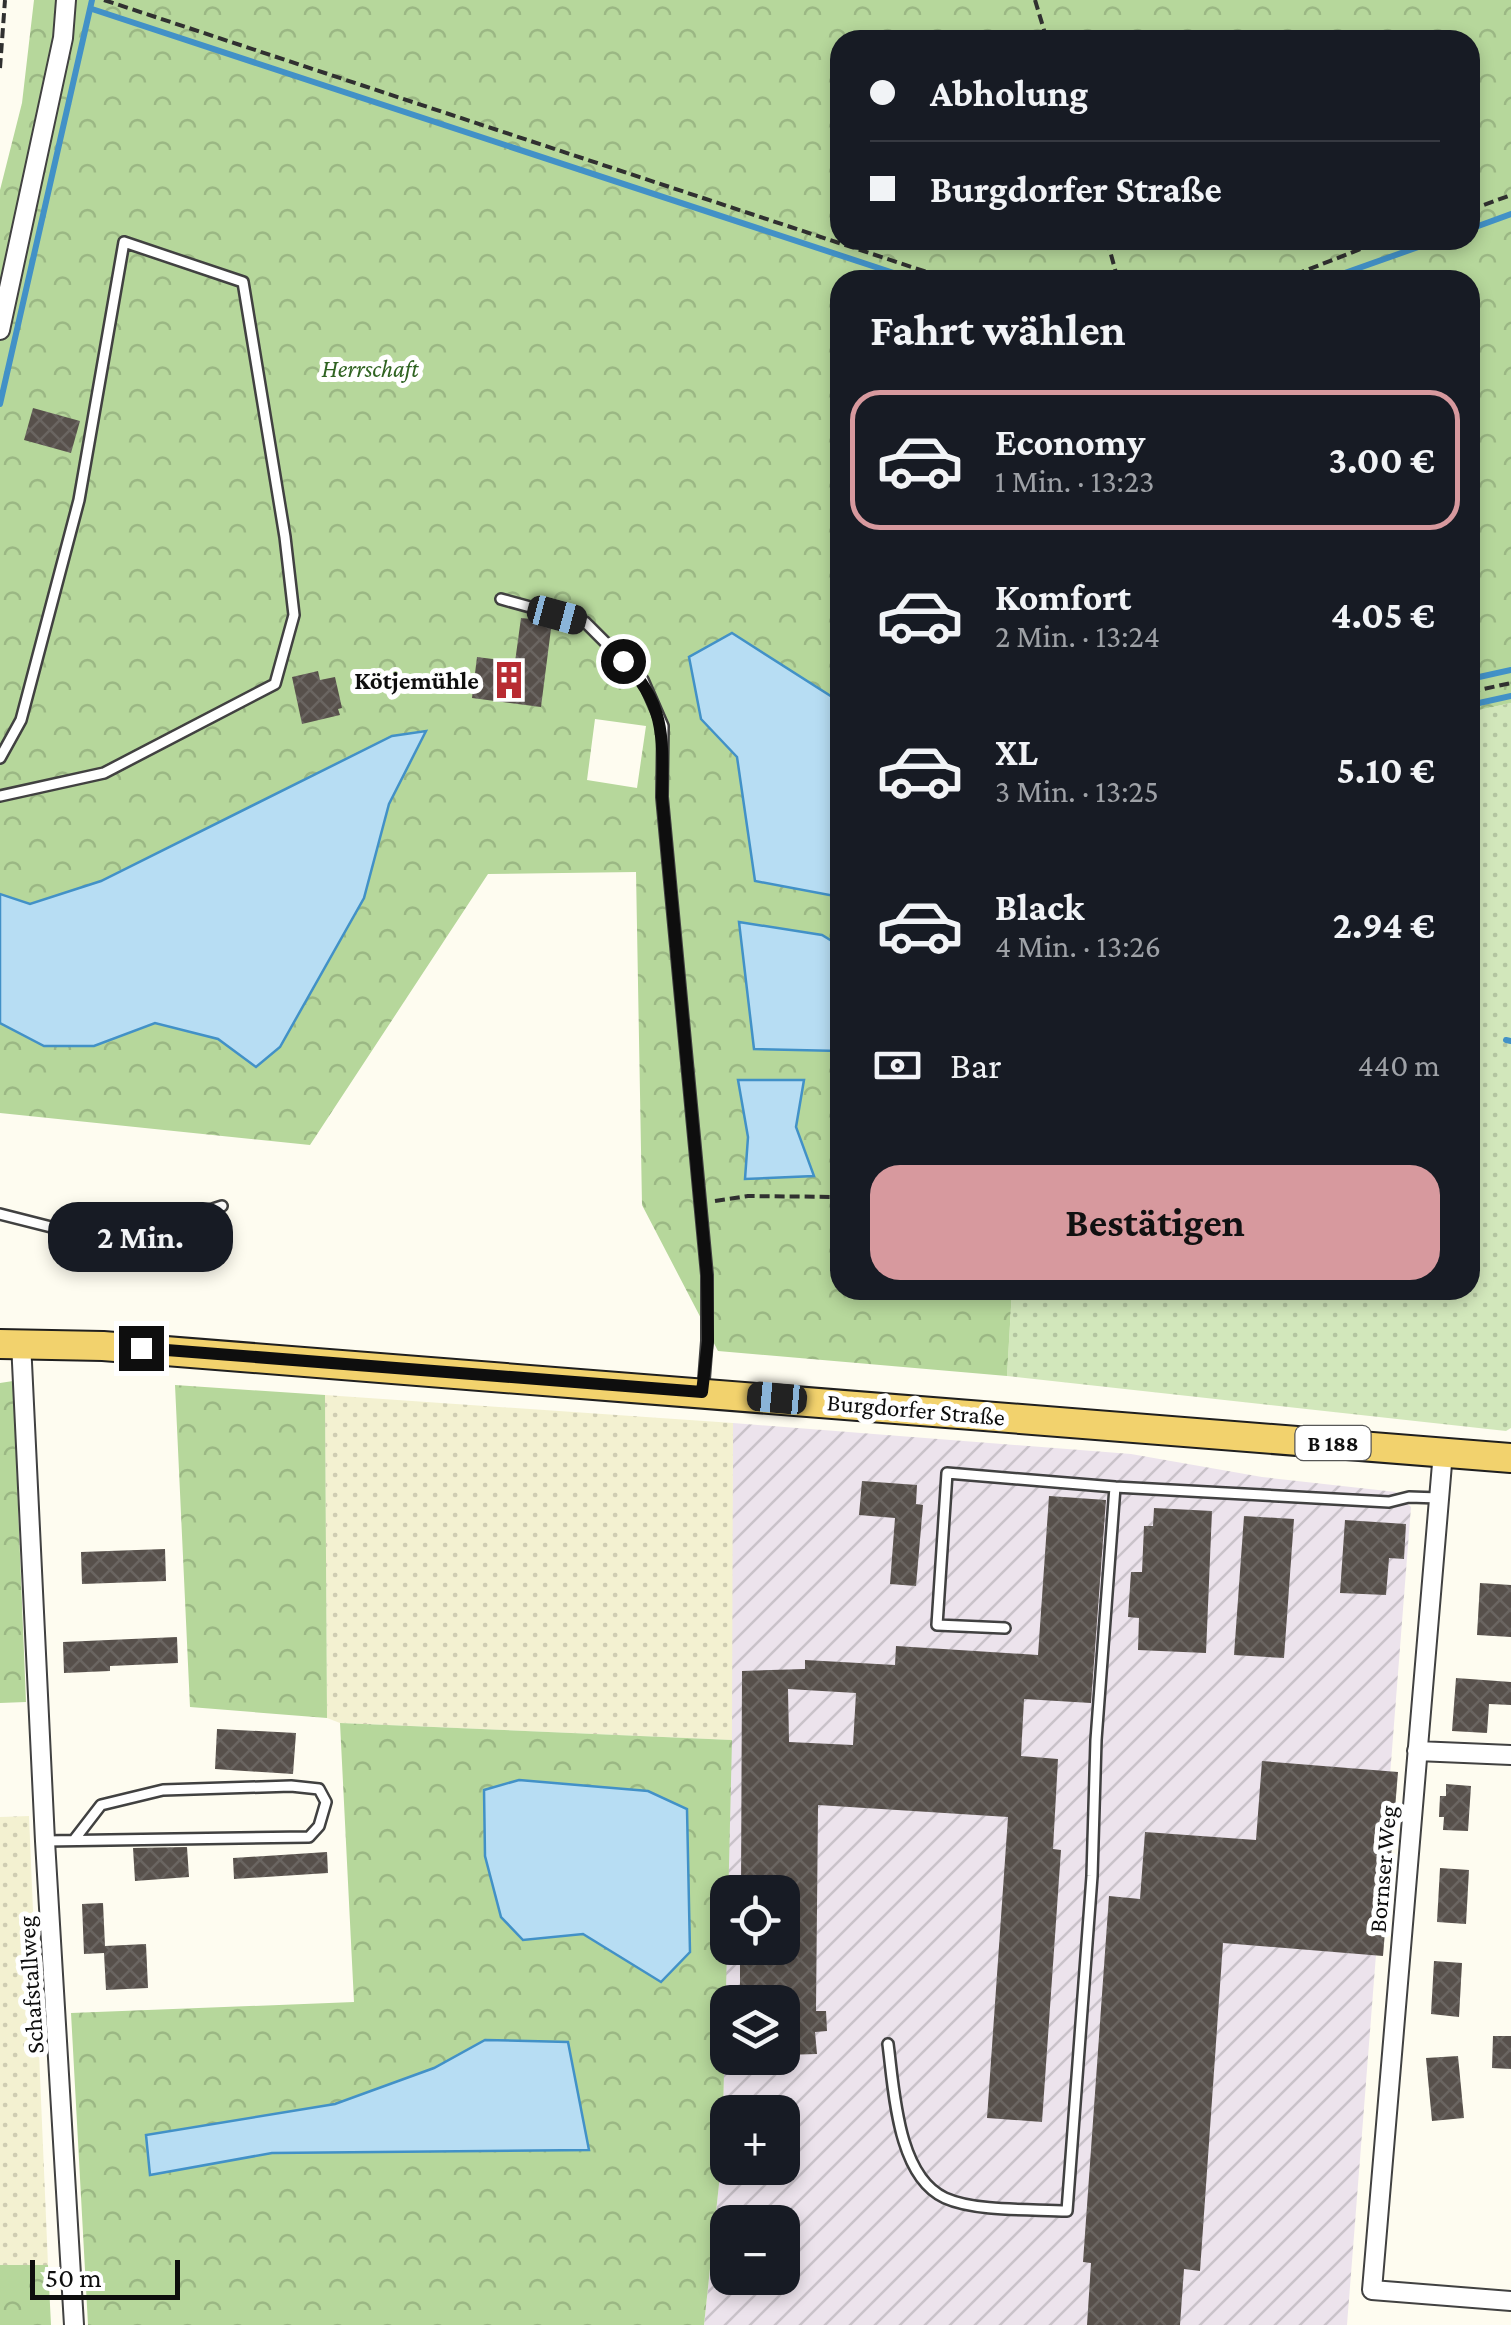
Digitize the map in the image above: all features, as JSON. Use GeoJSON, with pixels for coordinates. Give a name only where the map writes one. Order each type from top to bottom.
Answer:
{"type":"FeatureCollection","features":[{"type":"Feature","properties":{"kind":"main road","name":"Burgdorfer Straße"},"geometry":{"type":"LineString","coordinates":[[10,1343],[103,1346],[1511,1458]]}},
{"type":"Feature","properties":{"kind":"street"},"geometry":{"type":"LineString","coordinates":[[0,330],[63,38],[66,0]]}},
{"type":"Feature","properties":{"kind":"street","name":"Schafstallweg"},"geometry":{"type":"LineString","coordinates":[[10,1343],[74,2325]]}},
{"type":"Feature","properties":{"kind":"street","name":"Bornser Weg"},"geometry":{"type":"LineString","coordinates":[[1442,1452],[1372,2290],[1511,2301]]}},
{"type":"Feature","properties":{"kind":"street"},"geometry":{"type":"LineString","coordinates":[[1417,1750],[1511,1755]]}},
{"type":"Feature","properties":{"kind":"lane"},"geometry":{"type":"LineString","coordinates":[[0,758],[21,720],[79,500],[124,242],[243,282],[294,615],[275,684],[104,772],[0,796]]}},
{"type":"Feature","properties":{"kind":"lane"},"geometry":{"type":"LineString","coordinates":[[501,599],[585,622],[642,680],[663,726],[662,797],[707,1276],[708,1341],[702,1392]]}},
{"type":"Feature","properties":{"kind":"lane"},"geometry":{"type":"LineString","coordinates":[[0,1214],[59,1229],[148,1230],[222,1206]]}},
{"type":"Feature","properties":{"kind":"lane"},"geometry":{"type":"LineString","coordinates":[[1005,1628],[938,1624],[947,1473],[1389,1502],[1439,1498]]}},
{"type":"Feature","properties":{"kind":"lane"},"geometry":{"type":"LineString","coordinates":[[888,2044],[904,2142],[931,2189],[946,2199],[977,2205],[1068,2211],[1115,1487]]}},
{"type":"Feature","properties":{"kind":"lane"},"geometry":{"type":"LineString","coordinates":[[45,1841],[309,1838],[319,1826],[326,1802],[319,1790],[290,1786],[162,1790],[101,1804],[74,1840]]}},
{"type":"Feature","properties":{"kind":"path"},"geometry":{"type":"LineString","coordinates":[[0,68],[6,0]]}},
{"type":"Feature","properties":{"kind":"path"},"geometry":{"type":"LineString","coordinates":[[104,0],[830,240]]}},
{"type":"Feature","properties":{"kind":"path"},"geometry":{"type":"LineString","coordinates":[[1035,0],[1044,30]]}},
{"type":"Feature","properties":{"kind":"path"},"geometry":{"type":"LineString","coordinates":[[1480,206],[1511,195]]}},
{"type":"Feature","properties":{"kind":"path"},"geometry":{"type":"LineString","coordinates":[[860,250],[921,270]]}},
{"type":"Feature","properties":{"kind":"path"},"geometry":{"type":"LineString","coordinates":[[1307,270],[1358,250]]}},
{"type":"Feature","properties":{"kind":"path"},"geometry":{"type":"LineString","coordinates":[[1480,690],[1511,683]]}},
{"type":"Feature","properties":{"kind":"path"},"geometry":{"type":"LineString","coordinates":[[701,1204],[748,1196],[830,1197]]}},
{"type":"Feature","properties":{"kind":"shaded area"},"geometry":{"type":"Polygon","coordinates":[[[325,1395],[733,1423],[732,1740],[340,1723],[327,1718],[325,1395]]]}},
{"type":"Feature","properties":{"kind":"shaded area"},"geometry":{"type":"Polygon","coordinates":[[[733,1423],[1131,1454],[1262,1477],[1396,1492],[1411,1507],[1347,2325],[704,2325],[710,2269],[710,2295],[800,2295],[800,2205],[717,2205],[719,2185],[800,2185],[800,2095],[723,2095],[724,2075],[800,2075],[800,1985],[726,1985],[726,1965],[800,1965],[800,1875],[728,1875],[733,1423]]]}},
{"type":"Feature","properties":{"kind":"shaded area"},"geometry":{"type":"Polygon","coordinates":[[[29,1816],[48,2265],[0,2265],[0,1817],[29,1816]]]}},
{"type":"Feature","properties":{"kind":"green space","name":"Herrschaft"},"geometry":{"type":"Polygon","coordinates":[[[34,0],[1511,0],[1511,703],[1480,710],[1480,270],[830,270],[830,697],[732,633],[701,719],[737,757],[755,881],[830,895],[830,940],[821,935],[754,1049],[830,1051],[830,1300],[1011,1300],[1007,1376],[718,1351],[642,1205],[636,872],[488,874],[310,1145],[0,1113],[0,1023],[44,1046],[93,1046],[155,1023],[218,1039],[364,898],[389,804],[425,732],[392,736],[101,881],[30,904],[0,894],[0,190],[22,103],[34,0]],[[595,719],[587,780],[637,788],[646,726],[595,719]],[[738,1080],[748,1137],[746,1179],[796,1127],[803,1080],[738,1080]]]}},
{"type":"Feature","properties":{"kind":"green space"},"geometry":{"type":"Polygon","coordinates":[[[1511,703],[1511,1428],[1506,1431],[1007,1376],[1011,1300],[1480,1300],[1480,710],[1511,703]]]}},
{"type":"Feature","properties":{"kind":"green space"},"geometry":{"type":"Polygon","coordinates":[[[13,1381],[26,1702],[0,1703],[0,1383],[13,1381]]]}},
{"type":"Feature","properties":{"kind":"green space"},"geometry":{"type":"Polygon","coordinates":[[[175,1385],[325,1395],[327,1718],[190,1707],[175,1385]]]}},
{"type":"Feature","properties":{"kind":"green space"},"geometry":{"type":"Polygon","coordinates":[[[340,1723],[732,1740],[729,1875],[710,1875],[710,1965],[727,1965],[726,1985],[710,1985],[710,2075],[724,2075],[723,2095],[710,2095],[710,2185],[719,2185],[717,2205],[710,2205],[710,2269],[704,2325],[88,2325],[71,2013],[354,2002],[340,1723]],[[519,1780],[583,1934],[661,1982],[687,1809],[648,1791],[519,1780]],[[485,2040],[434,2068],[335,2104],[147,2135],[150,2174],[272,2153],[509,2151],[485,2040]]]}},
{"type":"Feature","properties":{"kind":"green space"},"geometry":{"type":"Polygon","coordinates":[[[0,2265],[48,2265],[51,2325],[0,2325],[0,2265]]]}},
{"type":"Feature","properties":{"kind":"water"},"geometry":{"type":"Polygon","coordinates":[[[732,633],[830,696],[830,895],[755,881],[737,757],[701,719],[689,657],[732,633]]]}},
{"type":"Feature","properties":{"kind":"water"},"geometry":{"type":"Polygon","coordinates":[[[426,731],[389,804],[364,898],[280,1047],[256,1067],[218,1039],[155,1023],[94,1046],[44,1046],[0,1023],[0,894],[30,904],[101,881],[392,736],[426,731]]]}},
{"type":"Feature","properties":{"kind":"water"},"geometry":{"type":"Polygon","coordinates":[[[739,922],[822,935],[830,940],[830,1051],[754,1049],[739,922]]]}},
{"type":"Feature","properties":{"kind":"water"},"geometry":{"type":"Polygon","coordinates":[[[738,1080],[804,1080],[796,1127],[814,1176],[745,1179],[748,1137],[738,1080]]]}},
{"type":"Feature","properties":{"kind":"water"},"geometry":{"type":"Polygon","coordinates":[[[519,1780],[648,1791],[687,1809],[690,1952],[661,1982],[583,1934],[523,1940],[501,1917],[485,1856],[484,1790],[519,1780]]]}},
{"type":"Feature","properties":{"kind":"water"},"geometry":{"type":"Polygon","coordinates":[[[485,2040],[568,2042],[589,2150],[272,2153],[150,2175],[146,2135],[335,2104],[434,2068],[485,2040]]]}},
{"type":"Feature","properties":{"kind":"building"},"geometry":{"type":"Polygon","coordinates":[[[33,408],[80,421],[71,453],[24,440],[33,408]]]}},
{"type":"Feature","properties":{"kind":"building","name":"Kötjemühle"},"geometry":{"type":"Polygon","coordinates":[[[521,618],[552,621],[541,707],[472,698],[477,657],[515,662],[521,618]]]}},
{"type":"Feature","properties":{"kind":"building"},"geometry":{"type":"Polygon","coordinates":[[[318,671],[320,680],[335,677],[340,715],[302,724],[292,677],[318,671]]]}},
{"type":"Feature","properties":{"kind":"building"},"geometry":{"type":"Polygon","coordinates":[[[862,1481],[917,1485],[916,1504],[923,1505],[916,1586],[890,1584],[895,1518],[859,1515],[862,1481]]]}},
{"type":"Feature","properties":{"kind":"building"},"geometry":{"type":"Polygon","coordinates":[[[1049,1496],[1106,1500],[1091,1703],[1024,1699],[1021,1756],[1058,1759],[1053,1849],[1061,1850],[1042,2122],[987,2118],[1008,1817],[818,1805],[816,2011],[826,2011],[827,2031],[815,2032],[817,2054],[800,2055],[800,1985],[740,1985],[740,1965],[800,1965],[800,1875],[741,1875],[742,1671],[805,1669],[805,1660],[895,1665],[896,1646],[1038,1655],[1049,1496]],[[788,1689],[789,1742],[853,1745],[856,1693],[788,1689]]]}},
{"type":"Feature","properties":{"kind":"building"},"geometry":{"type":"Polygon","coordinates":[[[1154,1508],[1212,1511],[1206,1653],[1138,1650],[1139,1618],[1128,1617],[1131,1572],[1142,1572],[1144,1526],[1153,1526],[1154,1508]]]}},
{"type":"Feature","properties":{"kind":"building"},"geometry":{"type":"Polygon","coordinates":[[[1244,1516],[1294,1519],[1284,1658],[1234,1655],[1244,1516]]]}},
{"type":"Feature","properties":{"kind":"building"},"geometry":{"type":"Polygon","coordinates":[[[1345,1520],[1406,1524],[1404,1559],[1389,1558],[1386,1595],[1340,1593],[1345,1520]]]}},
{"type":"Feature","properties":{"kind":"building"},"geometry":{"type":"Polygon","coordinates":[[[165,1549],[166,1581],[82,1584],[81,1552],[165,1549]]]}},
{"type":"Feature","properties":{"kind":"building"},"geometry":{"type":"Polygon","coordinates":[[[1480,1583],[1511,1585],[1511,1637],[1477,1635],[1480,1583]]]}},
{"type":"Feature","properties":{"kind":"building"},"geometry":{"type":"Polygon","coordinates":[[[177,1637],[178,1663],[64,1673],[63,1642],[177,1637]]]}},
{"type":"Feature","properties":{"kind":"building"},"geometry":{"type":"Polygon","coordinates":[[[1456,1678],[1511,1682],[1511,1705],[1489,1704],[1487,1733],[1452,1731],[1456,1678]]]}},
{"type":"Feature","properties":{"kind":"building"},"geometry":{"type":"Polygon","coordinates":[[[217,1729],[296,1733],[293,1774],[215,1769],[217,1729]]]}},
{"type":"Feature","properties":{"kind":"building"},"geometry":{"type":"Polygon","coordinates":[[[1262,1761],[1398,1772],[1383,1956],[1223,1943],[1200,2271],[1184,2269],[1180,2325],[1087,2325],[1091,2263],[1083,2262],[1109,1896],[1140,1899],[1145,1832],[1256,1840],[1262,1761]]]}},
{"type":"Feature","properties":{"kind":"building"},"geometry":{"type":"Polygon","coordinates":[[[1446,1784],[1471,1786],[1468,1831],[1443,1830],[1440,1796],[1446,1796],[1446,1784]]]}},
{"type":"Feature","properties":{"kind":"building"},"geometry":{"type":"Polygon","coordinates":[[[187,1847],[189,1877],[135,1881],[133,1848],[187,1847]]]}},
{"type":"Feature","properties":{"kind":"building"},"geometry":{"type":"Polygon","coordinates":[[[327,1852],[328,1873],[234,1879],[233,1858],[327,1852]]]}},
{"type":"Feature","properties":{"kind":"building"},"geometry":{"type":"Polygon","coordinates":[[[1440,1868],[1469,1870],[1466,1924],[1437,1922],[1440,1868]]]}},
{"type":"Feature","properties":{"kind":"building"},"geometry":{"type":"Polygon","coordinates":[[[103,1903],[105,1946],[146,1944],[148,1988],[106,1990],[104,1953],[84,1954],[82,1904],[103,1903]]]}},
{"type":"Feature","properties":{"kind":"building"},"geometry":{"type":"Polygon","coordinates":[[[1434,1961],[1462,1963],[1459,2017],[1431,2014],[1434,1961]]]}},
{"type":"Feature","properties":{"kind":"building"},"geometry":{"type":"Polygon","coordinates":[[[1493,2036],[1511,2036],[1511,2069],[1492,2068],[1493,2036]]]}},
{"type":"Feature","properties":{"kind":"building"},"geometry":{"type":"Polygon","coordinates":[[[1458,2056],[1464,2118],[1432,2121],[1426,2058],[1458,2056]]]}},
{"type":"Feature","properties":{"kind":"waterway"},"geometry":{"type":"LineString","coordinates":[[0,404],[92,0]]}},
{"type":"Feature","properties":{"kind":"waterway"},"geometry":{"type":"LineString","coordinates":[[92,9],[885,270]]}},
{"type":"Feature","properties":{"kind":"waterway"},"geometry":{"type":"LineString","coordinates":[[1480,225],[1511,214]]}},
{"type":"Feature","properties":{"kind":"waterway"},"geometry":{"type":"LineString","coordinates":[[1353,270],[1410,250]]}},
{"type":"Feature","properties":{"kind":"waterway"},"geometry":{"type":"LineString","coordinates":[[1480,677],[1511,670]]}},
{"type":"Feature","properties":{"kind":"waterway"},"geometry":{"type":"LineString","coordinates":[[1480,703],[1511,696]]}},
{"type":"Feature","properties":{"kind":"waterway"},"geometry":{"type":"LineString","coordinates":[[1506,1040],[1511,1041]]}},
{"type":"Feature","properties":{"kind":"place","name":"Kötjemühle"},"geometry":{"type":"Point","coordinates":[509,680]}},
{"type":"Feature","properties":{"kind":"route"},"geometry":{"type":"LineString","coordinates":[[141,1348],[702,1392],[708,1341],[707,1276],[662,797],[663,726],[642,680],[623,661]]}}]}
